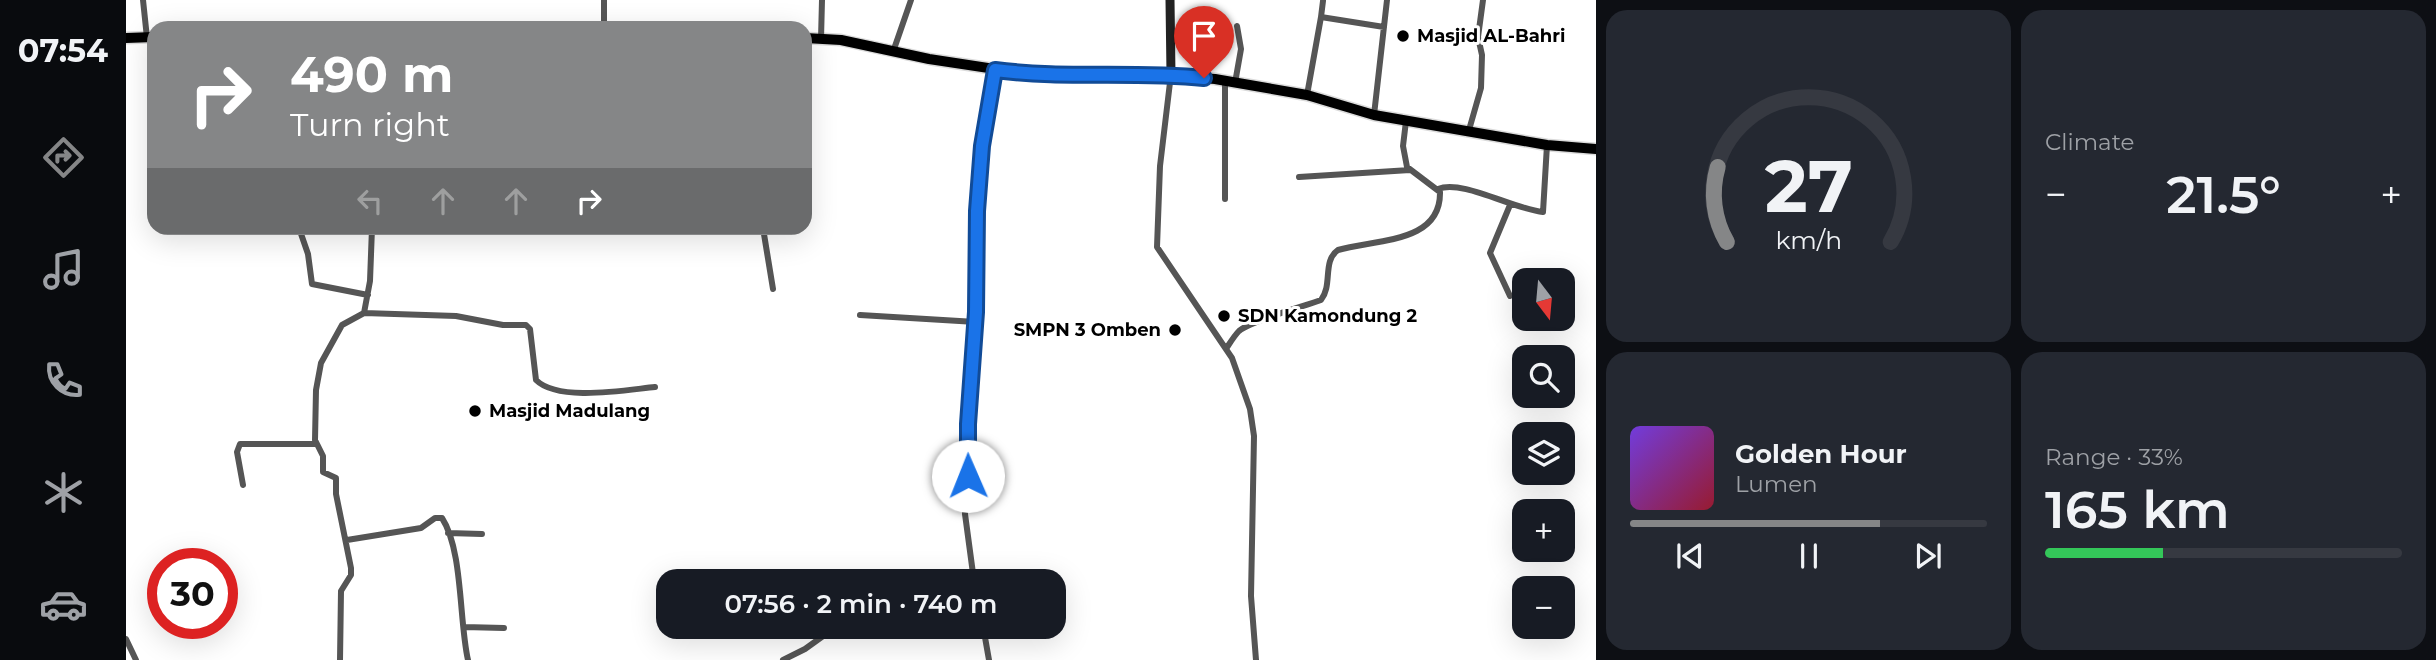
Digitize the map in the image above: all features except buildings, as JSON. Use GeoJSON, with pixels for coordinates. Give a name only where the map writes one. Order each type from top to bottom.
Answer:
{"type":"FeatureCollection","features":[{"type":"Feature","properties":{"kind":"main road"},"geometry":{"type":"LineString","coordinates":[[126,38],[147,38]]}},
{"type":"Feature","properties":{"kind":"main road"},"geometry":{"type":"LineString","coordinates":[[812,38],[995,70],[1048,75],[1171,74],[1230,82],[1307,95],[1374,116],[1547,145],[1596,149]]}},
{"type":"Feature","properties":{"kind":"street"},"geometry":{"type":"LineString","coordinates":[[143,0],[147,22]]}},
{"type":"Feature","properties":{"kind":"street"},"geometry":{"type":"LineString","coordinates":[[604,0],[604,21]]}},
{"type":"Feature","properties":{"kind":"street"},"geometry":{"type":"LineString","coordinates":[[821,39],[822,0]]}},
{"type":"Feature","properties":{"kind":"street"},"geometry":{"type":"LineString","coordinates":[[893,52],[911,0]]}},
{"type":"Feature","properties":{"kind":"street"},"geometry":{"type":"LineString","coordinates":[[1170,0],[1171,74],[1160,166],[1157,251],[1226,349],[1239,376],[1254,426],[1251,596],[1256,660]]}},
{"type":"Feature","properties":{"kind":"street"},"geometry":{"type":"LineString","coordinates":[[1374,116],[1387,0]]}},
{"type":"Feature","properties":{"kind":"street"},"geometry":{"type":"LineString","coordinates":[[1469,130],[1481,88],[1482,55],[1478,37],[1483,0]]}},
{"type":"Feature","properties":{"kind":"street"},"geometry":{"type":"LineString","coordinates":[[1307,95],[1323,1]]}},
{"type":"Feature","properties":{"kind":"street"},"geometry":{"type":"LineString","coordinates":[[1321,18],[1384,27]]}},
{"type":"Feature","properties":{"kind":"street"},"geometry":{"type":"LineString","coordinates":[[1225,199],[1230,82],[1241,49],[1237,26]]}},
{"type":"Feature","properties":{"kind":"street"},"geometry":{"type":"LineString","coordinates":[[970,569],[965,514],[976,321],[974,267],[981,154],[995,70]]}},
{"type":"Feature","properties":{"kind":"street"},"geometry":{"type":"LineString","coordinates":[[1406,121],[1404,155],[1410,170],[1438,189],[1455,185],[1510,205],[1545,211],[1547,145]]}},
{"type":"Feature","properties":{"kind":"street"},"geometry":{"type":"LineString","coordinates":[[1299,177],[1410,170]]}},
{"type":"Feature","properties":{"kind":"street"},"geometry":{"type":"LineString","coordinates":[[1226,349],[1242,328],[1321,300],[1327,291],[1329,262],[1338,250],[1426,228],[1438,210],[1438,189]]}},
{"type":"Feature","properties":{"kind":"street"},"geometry":{"type":"LineString","coordinates":[[1510,205],[1490,253],[1510,296]]}},
{"type":"Feature","properties":{"kind":"street"},"geometry":{"type":"LineString","coordinates":[[301,235],[308,254],[312,284],[368,295]]}},
{"type":"Feature","properties":{"kind":"street"},"geometry":{"type":"LineString","coordinates":[[365,313],[372,235]]}},
{"type":"Feature","properties":{"kind":"street"},"geometry":{"type":"LineString","coordinates":[[764,235],[773,289]]}},
{"type":"Feature","properties":{"kind":"street"},"geometry":{"type":"LineString","coordinates":[[340,660],[341,591],[351,575],[335,478],[323,472],[323,456],[316,444],[316,390],[321,363],[342,325],[365,313],[456,316],[503,325],[526,325],[530,329],[536,380],[549,389],[608,392],[655,387]]}},
{"type":"Feature","properties":{"kind":"street"},"geometry":{"type":"LineString","coordinates":[[860,315],[976,321]]}},
{"type":"Feature","properties":{"kind":"street"},"geometry":{"type":"LineString","coordinates":[[243,485],[237,452],[240,444],[316,444]]}},
{"type":"Feature","properties":{"kind":"street"},"geometry":{"type":"LineString","coordinates":[[347,540],[421,528],[439,517],[443,520],[448,533],[468,660]]}},
{"type":"Feature","properties":{"kind":"street"},"geometry":{"type":"LineString","coordinates":[[448,533],[482,534]]}},
{"type":"Feature","properties":{"kind":"street"},"geometry":{"type":"LineString","coordinates":[[464,626],[504,628]]}},
{"type":"Feature","properties":{"kind":"street"},"geometry":{"type":"LineString","coordinates":[[126,639],[136,660]]}},
{"type":"Feature","properties":{"kind":"street"},"geometry":{"type":"LineString","coordinates":[[783,660],[819,639]]}},
{"type":"Feature","properties":{"kind":"street"},"geometry":{"type":"LineString","coordinates":[[985,639],[989,660]]}},
{"type":"Feature","properties":{"kind":"place","name":"Masjid AL-Bahri"},"geometry":{"type":"Point","coordinates":[1403,36]}},
{"type":"Feature","properties":{"kind":"place","name":"SDN Kamondung 2"},"geometry":{"type":"Point","coordinates":[1224,316]}},
{"type":"Feature","properties":{"kind":"place","name":"SMPN 3 Omben"},"geometry":{"type":"Point","coordinates":[1175,330]}},
{"type":"Feature","properties":{"kind":"place","name":"Masjid Madulang"},"geometry":{"type":"Point","coordinates":[475,411]}},
{"type":"Feature","properties":{"kind":"route"},"geometry":{"type":"LineString","coordinates":[[968,476],[968,424],[976,312],[974,279],[977,211],[982,146],[995,70],[1035,75],[1171,74],[1204,78]]}}]}
